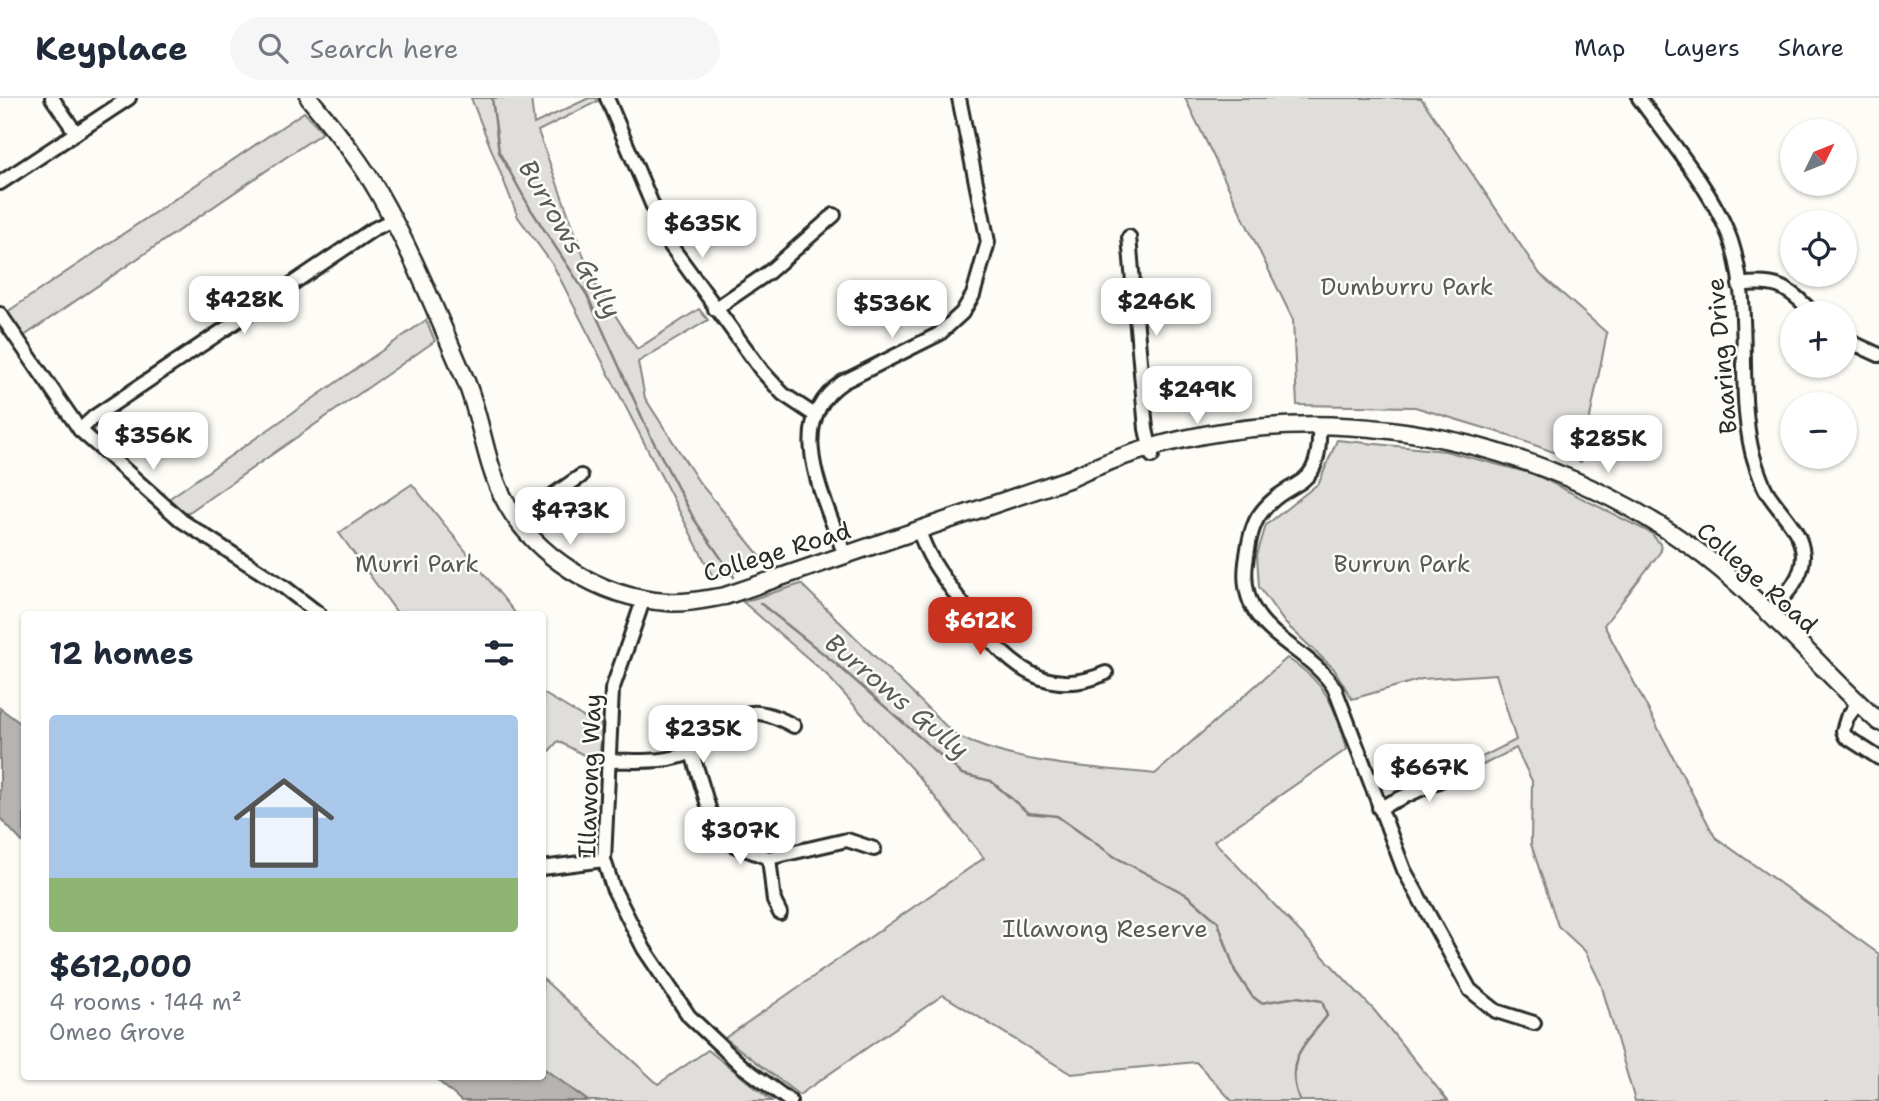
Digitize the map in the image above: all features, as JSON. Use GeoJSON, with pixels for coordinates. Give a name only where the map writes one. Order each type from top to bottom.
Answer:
{"type":"FeatureCollection","features":[{"type":"Feature","properties":{"kind":"main road","name":"College Road"},"geometry":{"type":"LineString","coordinates":[[311,99],[378,191],[393,220],[466,381],[488,460],[502,494],[517,520],[544,551],[575,572],[626,596],[667,602],[725,596],[1071,478],[1111,459],[1151,451],[1217,431],[1320,426],[1421,434],[1468,443],[1554,471],[1601,492],[1679,539],[1716,566],[1768,613],[1879,722]]}},
{"type":"Feature","properties":{"kind":"street"},"geometry":{"type":"LineString","coordinates":[[52,98],[76,133]]}},
{"type":"Feature","properties":{"kind":"street"},"geometry":{"type":"LineString","coordinates":[[0,183],[129,98]]}},
{"type":"Feature","properties":{"kind":"street"},"geometry":{"type":"LineString","coordinates":[[845,556],[814,464],[810,442],[813,414],[821,401],[837,386],[939,334],[962,313],[973,295],[988,242],[959,98]]}},
{"type":"Feature","properties":{"kind":"street","name":"Baaring Drive"},"geometry":{"type":"LineString","coordinates":[[1639,98],[1718,213],[1731,242],[1739,285],[1752,453],[1767,492],[1796,531],[1802,545],[1803,559],[1796,581],[1768,613]]}},
{"type":"Feature","properties":{"kind":"street"},"geometry":{"type":"LineString","coordinates":[[610,99],[668,242],[776,388],[813,414]]}},
{"type":"Feature","properties":{"kind":"street"},"geometry":{"type":"LineString","coordinates":[[715,309],[769,272],[834,215]]}},
{"type":"Feature","properties":{"kind":"street"},"geometry":{"type":"LineString","coordinates":[[80,430],[94,417],[233,323],[372,230],[393,220]]}},
{"type":"Feature","properties":{"kind":"street"},"geometry":{"type":"LineString","coordinates":[[1129,237],[1151,451]]}},
{"type":"Feature","properties":{"kind":"street"},"geometry":{"type":"LineString","coordinates":[[1739,285],[1765,282],[1782,286],[1799,301]]}},
{"type":"Feature","properties":{"kind":"street"},"geometry":{"type":"LineString","coordinates":[[0,314],[80,430],[182,521],[284,587],[314,611]]}},
{"type":"Feature","properties":{"kind":"street"},"geometry":{"type":"LineString","coordinates":[[1857,346],[1879,355]]}},
{"type":"Feature","properties":{"kind":"street"},"geometry":{"type":"LineString","coordinates":[[1320,426],[1320,452],[1315,468],[1306,480],[1269,506],[1253,527],[1245,572],[1255,611],[1266,628],[1321,671],[1335,689],[1405,870],[1470,990],[1496,1011],[1534,1023]]}},
{"type":"Feature","properties":{"kind":"street"},"geometry":{"type":"LineString","coordinates":[[517,520],[581,476]]}},
{"type":"Feature","properties":{"kind":"street"},"geometry":{"type":"LineString","coordinates":[[919,530],[926,553],[991,645],[1010,662],[1030,675],[1060,682],[1085,681],[1106,673]]}},
{"type":"Feature","properties":{"kind":"street","name":"Illawong Way"},"geometry":{"type":"LineString","coordinates":[[645,598],[612,690],[604,860],[613,888],[644,949],[689,1016],[742,1066],[790,1101]]}},
{"type":"Feature","properties":{"kind":"street"},"geometry":{"type":"LineString","coordinates":[[1858,703],[1847,718],[1843,731],[1845,736],[1866,747],[1879,758]]}},
{"type":"Feature","properties":{"kind":"street"},"geometry":{"type":"LineString","coordinates":[[608,761],[674,758],[692,753],[736,719],[754,712],[771,714],[794,726]]}},
{"type":"Feature","properties":{"kind":"street"},"geometry":{"type":"LineString","coordinates":[[692,753],[720,834],[751,854],[769,858],[847,840],[874,849]]}},
{"type":"Feature","properties":{"kind":"street"},"geometry":{"type":"LineString","coordinates":[[1379,808],[1465,769]]}},
{"type":"Feature","properties":{"kind":"street"},"geometry":{"type":"LineString","coordinates":[[769,858],[774,901],[780,913]]}},
{"type":"Feature","properties":{"kind":"street"},"geometry":{"type":"LineString","coordinates":[[546,867],[604,860]]}},
{"type":"Feature","properties":{"kind":"green space"},"geometry":{"type":"Polygon","coordinates":[[[471,98],[531,98],[534,124],[589,98],[596,98],[598,101],[538,131],[592,279],[637,349],[699,309],[708,320],[638,362],[645,398],[699,482],[765,562],[714,579],[553,265],[518,217],[471,98]]]}},
{"type":"Feature","properties":{"kind":"green space","name":"Dumburru Park"},"geometry":{"type":"Polygon","coordinates":[[[1185,98],[1421,98],[1540,274],[1607,333],[1581,462],[1501,433],[1415,407],[1297,405],[1293,320],[1185,98]]]}},
{"type":"Feature","properties":{"kind":"green space"},"geometry":{"type":"Polygon","coordinates":[[[304,112],[323,132],[24,336],[7,312],[304,112]]]}},
{"type":"Feature","properties":{"kind":"green space"},"geometry":{"type":"Polygon","coordinates":[[[426,320],[435,341],[185,515],[167,500],[426,320]]]}},
{"type":"Feature","properties":{"kind":"green space","name":"Burrun Park"},"geometry":{"type":"Polygon","coordinates":[[[1337,440],[1445,451],[1534,474],[1651,533],[1660,544],[1661,551],[1604,625],[1715,837],[1879,954],[1879,1101],[1635,1101],[1601,984],[1585,951],[1558,926],[1531,844],[1532,781],[1516,748],[1479,767],[1476,760],[1516,740],[1496,674],[1422,679],[1352,699],[1334,669],[1285,623],[1259,587],[1257,555],[1266,525],[1319,483],[1337,440]]]}},
{"type":"Feature","properties":{"kind":"green space","name":"Murri Park"},"geometry":{"type":"Polygon","coordinates":[[[412,484],[514,611],[396,611],[339,533],[412,484]]]}},
{"type":"Feature","properties":{"kind":"green space","name":"Illawong Reserve"},"geometry":{"type":"Polygon","coordinates":[[[801,584],[955,735],[1002,753],[1027,759],[1155,774],[1287,658],[1300,667],[1327,696],[1347,749],[1214,841],[1374,1010],[1448,1101],[1232,1101],[1196,1062],[1071,1074],[943,995],[799,1095],[725,1038],[984,858],[918,776],[826,674],[743,602],[801,584]]]}},
{"type":"Feature","properties":{"kind":"green space"},"geometry":{"type":"Polygon","coordinates":[[[546,695],[595,724],[601,724],[600,764],[558,741],[546,755],[546,695]]]}},
{"type":"Feature","properties":{"kind":"green space"},"geometry":{"type":"Polygon","coordinates":[[[546,982],[658,1084],[708,1050],[772,1101],[588,1101],[546,1070],[546,982]]]}},
{"type":"Feature","properties":{"kind":"shaded area"},"geometry":{"type":"Polygon","coordinates":[[[0,708],[21,724],[21,841],[0,818],[0,708]]]}},
{"type":"Feature","properties":{"kind":"shaded area"},"geometry":{"type":"Polygon","coordinates":[[[546,1070],[588,1101],[461,1101],[437,1080],[546,1080],[546,1070]]]}},
{"type":"Feature","properties":{"kind":"waterway","name":"Burrows Gully"},"geometry":{"type":"LineString","coordinates":[[492,98],[499,152],[530,208],[587,295],[650,435],[694,519],[734,577]]}},
{"type":"Feature","properties":{"kind":"waterway","name":"Burrows Gully"},"geometry":{"type":"LineString","coordinates":[[760,603],[835,663],[962,774],[991,781],[1028,813],[1057,816],[1115,857],[1187,895],[1218,922],[1235,971],[1252,996],[1261,1003],[1297,997],[1322,1001],[1327,1016],[1304,1045],[1295,1064],[1295,1087],[1300,1101]]}}]}
